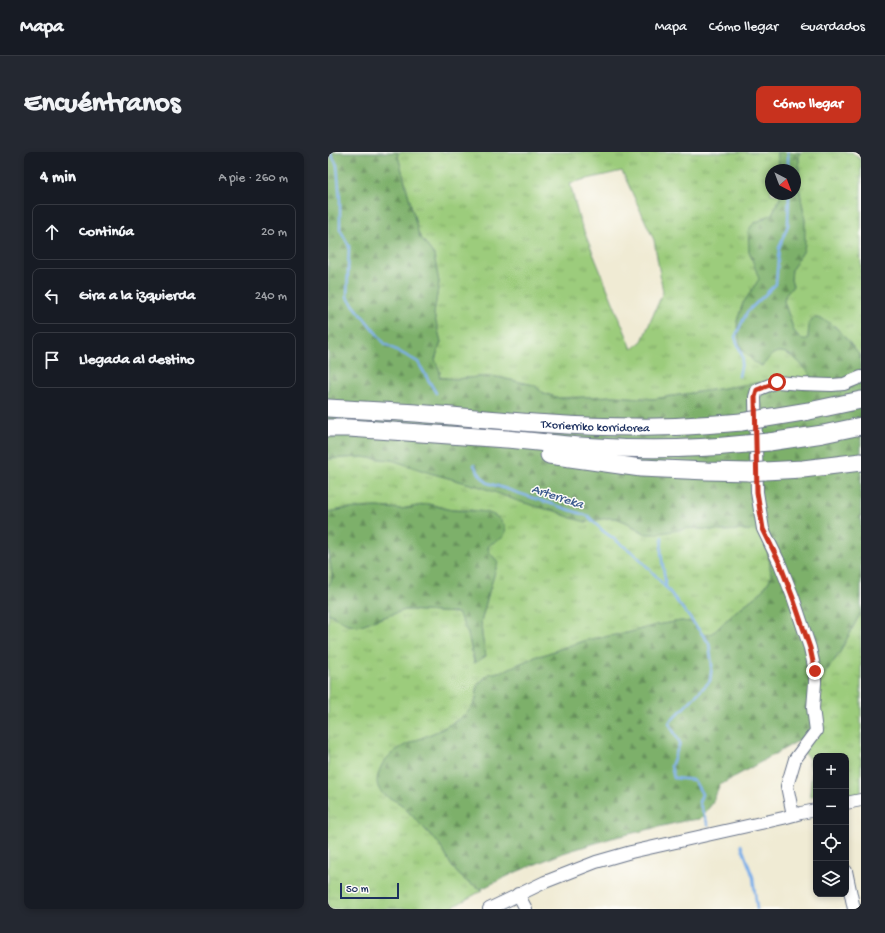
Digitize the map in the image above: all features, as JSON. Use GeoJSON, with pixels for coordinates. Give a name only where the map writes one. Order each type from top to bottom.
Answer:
{"type":"FeatureCollection","features":[{"type":"Feature","properties":{"kind":"highway","name":"Txorierriko korridorea"},"geometry":{"type":"LineString","coordinates":[[328,408],[635,428],[741,422],[809,411],[861,400]]}},
{"type":"Feature","properties":{"kind":"highway","name":"Txorierriko korridorea"},"geometry":{"type":"LineString","coordinates":[[328,428],[349,428],[506,439],[579,446],[658,449],[769,442],[823,434],[861,426]]}},
{"type":"Feature","properties":{"kind":"highway"},"geometry":{"type":"LineString","coordinates":[[349,428],[368,434],[570,457],[641,468],[707,471],[757,471],[803,469],[861,462]]}},
{"type":"Feature","properties":{"kind":"street"},"geometry":{"type":"LineString","coordinates":[[793,815],[787,786],[795,759],[816,731],[813,708],[815,671],[810,648],[793,598],[780,564],[763,529],[757,492],[755,397],[757,390],[777,382],[832,385],[844,384],[861,377]]}},
{"type":"Feature","properties":{"kind":"street"},"geometry":{"type":"LineString","coordinates":[[849,803],[861,800]]}},
{"type":"Feature","properties":{"kind":"street"},"geometry":{"type":"LineString","coordinates":[[489,909],[544,882],[596,862],[631,852],[813,811]]}},
{"type":"Feature","properties":{"kind":"street"},"geometry":{"type":"LineString","coordinates":[[849,885],[854,909]]}},
{"type":"Feature","properties":{"kind":"street"},"geometry":{"type":"LineString","coordinates":[[518,894],[526,909]]}},
{"type":"Feature","properties":{"kind":"green space"},"geometry":{"type":"Polygon","coordinates":[[[328,152],[397,152],[419,235],[434,255],[439,282],[434,314],[441,342],[435,359],[440,372],[439,377],[454,379],[492,376],[534,385],[543,393],[559,398],[614,396],[653,399],[782,379],[804,381],[812,377],[795,358],[784,352],[773,354],[762,366],[754,362],[740,346],[737,321],[743,303],[759,279],[749,251],[748,231],[753,224],[772,214],[779,200],[801,200],[801,198],[805,219],[805,245],[803,252],[792,269],[791,280],[793,286],[785,296],[784,301],[794,331],[804,340],[808,338],[809,324],[812,319],[819,318],[825,320],[846,338],[861,357],[861,612],[839,654],[820,680],[814,732],[720,785],[712,804],[700,819],[684,821],[612,838],[563,853],[516,872],[481,889],[466,881],[451,865],[440,845],[402,805],[383,794],[380,790],[377,784],[377,777],[382,765],[388,757],[406,745],[437,732],[456,721],[471,708],[476,700],[477,685],[489,674],[503,671],[537,656],[586,640],[627,633],[656,625],[681,621],[690,622],[705,635],[710,634],[760,593],[769,581],[771,575],[767,549],[760,531],[722,531],[691,528],[646,534],[616,518],[586,522],[571,518],[556,511],[518,501],[481,487],[430,473],[392,460],[361,457],[328,459],[328,152]]]}},
{"type":"Feature","properties":{"kind":"green space"},"geometry":{"type":"Polygon","coordinates":[[[397,152],[777,152],[779,164],[765,164],[765,200],[779,200],[772,214],[753,224],[749,251],[760,279],[743,303],[737,321],[740,346],[754,362],[762,366],[773,354],[778,352],[789,355],[800,363],[813,376],[804,381],[782,379],[653,399],[614,396],[559,398],[543,393],[534,385],[492,376],[454,379],[438,377],[440,372],[435,360],[441,342],[434,314],[439,282],[434,255],[419,235],[397,152]],[[622,171],[570,183],[579,219],[632,349],[642,341],[663,292],[654,240],[622,171]]]}},
{"type":"Feature","properties":{"kind":"green space"},"geometry":{"type":"Polygon","coordinates":[[[777,152],[799,152],[799,164],[779,164],[777,152]]]}},
{"type":"Feature","properties":{"kind":"green space"},"geometry":{"type":"Polygon","coordinates":[[[799,152],[852,152],[861,160],[861,357],[835,326],[809,324],[808,338],[804,340],[800,338],[794,331],[784,301],[785,296],[793,286],[791,280],[792,269],[803,252],[805,219],[801,198],[801,164],[799,164],[799,152]]]}},
{"type":"Feature","properties":{"kind":"green space"},"geometry":{"type":"Polygon","coordinates":[[[361,457],[399,462],[430,473],[481,487],[518,501],[556,511],[563,515],[586,522],[616,518],[626,522],[642,532],[691,528],[722,531],[760,531],[769,558],[771,575],[769,581],[760,593],[710,634],[705,635],[690,622],[681,621],[656,625],[627,633],[586,640],[537,656],[503,671],[489,674],[477,685],[474,704],[464,715],[441,729],[400,748],[385,760],[379,773],[379,789],[381,792],[402,805],[440,845],[451,865],[458,874],[466,881],[483,890],[449,909],[328,909],[328,613],[345,623],[358,626],[405,610],[458,613],[468,634],[474,663],[486,656],[481,622],[498,562],[490,553],[488,547],[503,536],[489,513],[471,510],[451,510],[428,504],[401,509],[377,507],[344,509],[328,512],[328,459],[361,457]]]}},
{"type":"Feature","properties":{"kind":"green space"},"geometry":{"type":"Polygon","coordinates":[[[428,504],[452,510],[486,512],[497,517],[505,527],[504,536],[488,547],[490,553],[498,562],[481,622],[486,656],[475,663],[468,634],[458,613],[405,610],[358,626],[345,623],[328,613],[328,586],[331,582],[332,576],[328,546],[328,512],[344,509],[377,507],[401,509],[428,504]]]}},
{"type":"Feature","properties":{"kind":"green space"},"geometry":{"type":"Polygon","coordinates":[[[328,546],[332,576],[331,582],[328,586],[328,546]]]}},
{"type":"Feature","properties":{"kind":"green space"},"geometry":{"type":"Polygon","coordinates":[[[861,612],[861,795],[849,797],[849,753],[813,753],[813,796],[811,797],[812,773],[809,759],[803,751],[814,729],[820,680],[839,654],[861,612]]]}},
{"type":"Feature","properties":{"kind":"waterway","name":"Arterreka"},"geometry":{"type":"LineString","coordinates":[[330,152],[337,165],[340,200],[340,229],[349,246],[347,297],[385,344],[418,362],[436,393]]}},
{"type":"Feature","properties":{"kind":"waterway"},"geometry":{"type":"LineString","coordinates":[[788,152],[788,164]]}},
{"type":"Feature","properties":{"kind":"waterway"},"geometry":{"type":"LineString","coordinates":[[739,376],[743,358],[735,337],[747,312],[776,284],[779,248],[788,225],[789,200]]}},
{"type":"Feature","properties":{"kind":"waterway","name":"Arterreka"},"geometry":{"type":"LineString","coordinates":[[474,465],[488,483],[588,516],[603,531],[636,555],[665,587]]}},
{"type":"Feature","properties":{"kind":"waterway"},"geometry":{"type":"LineString","coordinates":[[662,537],[661,553],[666,587],[709,643],[712,665],[710,681],[669,723],[680,743],[671,766],[674,778],[694,780],[702,794],[699,802],[708,825]]}},
{"type":"Feature","properties":{"kind":"waterway"},"geometry":{"type":"LineString","coordinates":[[741,845],[753,877],[757,909]]}},
{"type":"Feature","properties":{"kind":"route"},"geometry":{"type":"LineString","coordinates":[[777,382],[757,390],[755,397],[757,492],[763,529],[780,564],[793,598],[810,648],[815,671]]}}]}
